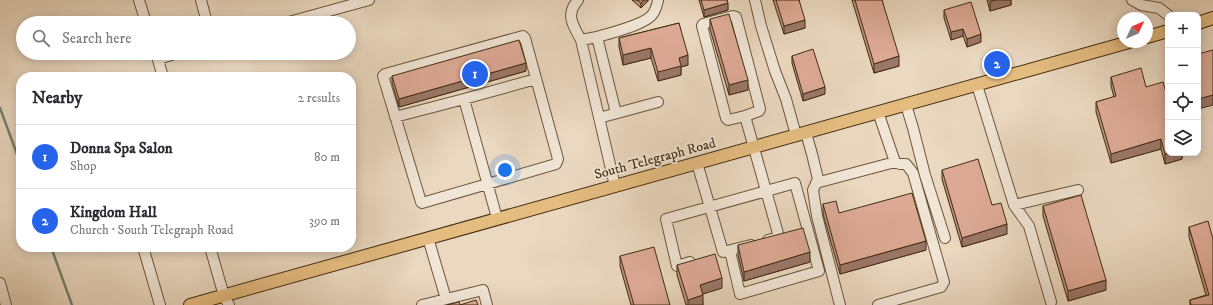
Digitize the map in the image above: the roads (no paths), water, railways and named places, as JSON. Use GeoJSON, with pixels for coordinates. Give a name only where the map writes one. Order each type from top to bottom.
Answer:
{"type":"FeatureCollection","features":[{"type":"Feature","properties":{"kind":"main road"},"geometry":{"type":"LineString","coordinates":[[1201,21],[1213,18]]}},
{"type":"Feature","properties":{"kind":"main road"},"geometry":{"type":"LineString","coordinates":[[1153,35],[1165,32]]}},
{"type":"Feature","properties":{"kind":"main road","name":"South Telegraph Road"},"geometry":{"type":"LineString","coordinates":[[190,305],[225,302],[428,238],[497,218],[1117,45]]}},
{"type":"Feature","properties":{"kind":"street"},"geometry":{"type":"LineString","coordinates":[[139,0],[144,16]]}},
{"type":"Feature","properties":{"kind":"street"},"geometry":{"type":"LineString","coordinates":[[201,0],[205,16]]}},
{"type":"Feature","properties":{"kind":"street"},"geometry":{"type":"LineString","coordinates":[[311,16],[369,0]]}},
{"type":"Feature","properties":{"kind":"street"},"geometry":{"type":"LineString","coordinates":[[578,0],[570,14],[572,23],[581,40],[614,186]]}},
{"type":"Feature","properties":{"kind":"street"},"geometry":{"type":"LineString","coordinates":[[581,40],[597,37],[641,23],[651,16],[656,9],[658,0]]}},
{"type":"Feature","properties":{"kind":"street"},"geometry":{"type":"LineString","coordinates":[[755,0],[763,34],[775,71],[801,134],[812,154],[818,179],[814,190],[816,216],[840,305]]}},
{"type":"Feature","properties":{"kind":"street"},"geometry":{"type":"LineString","coordinates":[[1132,0],[1141,6],[1158,4],[1165,12]]}},
{"type":"Feature","properties":{"kind":"street"},"geometry":{"type":"LineString","coordinates":[[733,16],[736,17],[760,109],[759,111],[745,116],[728,120],[726,118],[702,26],[703,24],[733,16]]}},
{"type":"Feature","properties":{"kind":"street"},"geometry":{"type":"LineString","coordinates":[[523,36],[525,38],[558,161],[556,164],[422,203],[396,117],[383,76],[386,74],[523,36]]}},
{"type":"Feature","properties":{"kind":"street"},"geometry":{"type":"LineString","coordinates":[[597,37],[616,113]]}},
{"type":"Feature","properties":{"kind":"street"},"geometry":{"type":"LineString","coordinates":[[158,60],[162,72]]}},
{"type":"Feature","properties":{"kind":"street"},"geometry":{"type":"LineString","coordinates":[[396,117],[536,79]]}},
{"type":"Feature","properties":{"kind":"street"},"geometry":{"type":"LineString","coordinates":[[977,85],[1014,205],[1029,226],[1051,302]]}},
{"type":"Feature","properties":{"kind":"street"},"geometry":{"type":"LineString","coordinates":[[464,99],[497,218]]}},
{"type":"Feature","properties":{"kind":"street"},"geometry":{"type":"LineString","coordinates":[[599,118],[658,102]]}},
{"type":"Feature","properties":{"kind":"street"},"geometry":{"type":"LineString","coordinates":[[906,105],[914,128],[925,175],[945,238]]}},
{"type":"Feature","properties":{"kind":"street"},"geometry":{"type":"LineString","coordinates":[[878,112],[895,162]]}},
{"type":"Feature","properties":{"kind":"street"},"geometry":{"type":"LineString","coordinates":[[723,253],[782,236],[766,190],[745,116]]}},
{"type":"Feature","properties":{"kind":"street"},"geometry":{"type":"LineString","coordinates":[[816,183],[895,162],[906,164],[913,173],[944,282],[941,287],[878,305]]}},
{"type":"Feature","properties":{"kind":"street"},"geometry":{"type":"LineString","coordinates":[[697,163],[710,207],[723,253],[740,294],[819,270],[804,231],[795,183],[766,190],[710,207],[666,219],[677,266],[697,260]]}},
{"type":"Feature","properties":{"kind":"street"},"geometry":{"type":"LineString","coordinates":[[1014,205],[1078,190]]}},
{"type":"Feature","properties":{"kind":"street"},"geometry":{"type":"LineString","coordinates":[[428,238],[446,299]]}},
{"type":"Feature","properties":{"kind":"street"},"geometry":{"type":"LineString","coordinates":[[144,252],[160,305]]}},
{"type":"Feature","properties":{"kind":"street"},"geometry":{"type":"LineString","coordinates":[[211,252],[225,302]]}},
{"type":"Feature","properties":{"kind":"street"},"geometry":{"type":"LineString","coordinates":[[0,283],[6,305]]}},
{"type":"Feature","properties":{"kind":"street"},"geometry":{"type":"LineString","coordinates":[[422,305],[483,290],[487,305]]}},
{"type":"Feature","properties":{"kind":"waterway"},"geometry":{"type":"LineString","coordinates":[[0,108],[16,151]]}},
{"type":"Feature","properties":{"kind":"waterway"},"geometry":{"type":"LineString","coordinates":[[53,252],[72,305]]}},
{"type":"Feature","properties":{"kind":"place","name":"Kingdom Hall"},"geometry":{"type":"Point","coordinates":[997,64]}},
{"type":"Feature","properties":{"kind":"place","name":"Donna Spa Salon"},"geometry":{"type":"Point","coordinates":[475,74]}}]}
